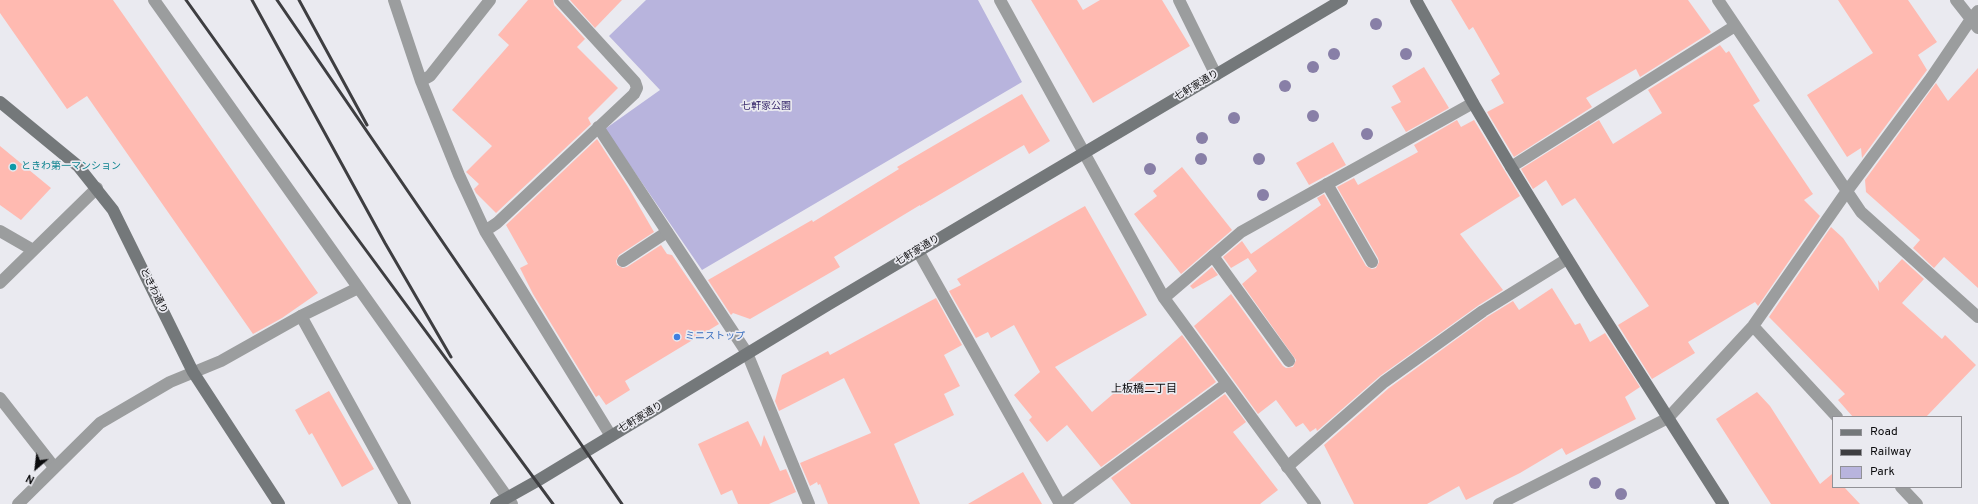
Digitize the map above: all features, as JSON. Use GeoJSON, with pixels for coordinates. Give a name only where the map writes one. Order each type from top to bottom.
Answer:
{"type":"FeatureCollection","features":[{"type":"Feature","properties":{"kind":"street"},"geometry":{"type":"LineString","coordinates":[[154,0],[509,501]]}},
{"type":"Feature","properties":{"kind":"street"},"geometry":{"type":"LineString","coordinates":[[394,0],[421,81],[459,175],[485,231],[611,436]]}},
{"type":"Feature","properties":{"kind":"street"},"geometry":{"type":"LineString","coordinates":[[421,81],[430,76],[490,0]]}},
{"type":"Feature","properties":{"kind":"street"},"geometry":{"type":"LineString","coordinates":[[485,231],[497,223],[634,94],[637,88],[635,82],[560,0]]}},
{"type":"Feature","properties":{"kind":"street"},"geometry":{"type":"LineString","coordinates":[[1000,0],[1164,298],[1315,504]]}},
{"type":"Feature","properties":{"kind":"street"},"geometry":{"type":"LineString","coordinates":[[1179,0],[1216,74]]}},
{"type":"Feature","properties":{"kind":"street","name":"七軒家通り"},"geometry":{"type":"LineString","coordinates":[[496,504],[509,501],[611,436],[723,370],[747,353],[1342,0]]}},
{"type":"Feature","properties":{"kind":"street"},"geometry":{"type":"LineString","coordinates":[[1416,0],[1510,166],[1567,259],[1723,504]]}},
{"type":"Feature","properties":{"kind":"street"},"geometry":{"type":"LineString","coordinates":[[1718,0],[1861,212],[1978,318]]}},
{"type":"Feature","properties":{"kind":"street"},"geometry":{"type":"LineString","coordinates":[[1956,0],[1974,15],[1978,28]]}},
{"type":"Feature","properties":{"kind":"street"},"geometry":{"type":"LineString","coordinates":[[1499,504],[1668,418],[1754,326],[1846,191],[1931,78],[1974,15]]}},
{"type":"Feature","properties":{"kind":"street"},"geometry":{"type":"LineString","coordinates":[[1510,166],[1735,26]]}},
{"type":"Feature","properties":{"kind":"street","name":"ときわ通り"},"geometry":{"type":"LineString","coordinates":[[0,102],[78,166],[113,210],[193,372],[279,504]]}},
{"type":"Feature","properties":{"kind":"street"},"geometry":{"type":"LineString","coordinates":[[1164,298],[1241,232],[1473,103]]}},
{"type":"Feature","properties":{"kind":"street"},"geometry":{"type":"LineString","coordinates":[[598,127],[747,353],[809,504]]}},
{"type":"Feature","properties":{"kind":"street"},"geometry":{"type":"LineString","coordinates":[[1327,184],[1372,262]]}},
{"type":"Feature","properties":{"kind":"street"},"geometry":{"type":"LineString","coordinates":[[0,283],[97,188]]}},
{"type":"Feature","properties":{"kind":"street"},"geometry":{"type":"LineString","coordinates":[[0,231],[33,250]]}},
{"type":"Feature","properties":{"kind":"street"},"geometry":{"type":"LineString","coordinates":[[623,261],[667,232]]}},
{"type":"Feature","properties":{"kind":"street"},"geometry":{"type":"LineString","coordinates":[[918,251],[1060,504]]}},
{"type":"Feature","properties":{"kind":"street"},"geometry":{"type":"LineString","coordinates":[[1213,256],[1289,361]]}},
{"type":"Feature","properties":{"kind":"street"},"geometry":{"type":"LineString","coordinates":[[1288,467],[1384,382],[1483,311],[1567,259]]}},
{"type":"Feature","properties":{"kind":"street"},"geometry":{"type":"LineString","coordinates":[[18,504],[54,467],[100,424],[170,382],[221,361],[301,316],[358,288]]}},
{"type":"Feature","properties":{"kind":"street"},"geometry":{"type":"LineString","coordinates":[[301,316],[405,504]]}},
{"type":"Feature","properties":{"kind":"street"},"geometry":{"type":"LineString","coordinates":[[1754,326],[1836,416]]}},
{"type":"Feature","properties":{"kind":"street"},"geometry":{"type":"LineString","coordinates":[[1063,504],[1226,384]]}},
{"type":"Feature","properties":{"kind":"street"},"geometry":{"type":"LineString","coordinates":[[0,398],[54,467]]}},
{"type":"Feature","properties":{"kind":"street"},"geometry":{"type":"LineString","coordinates":[[1902,488],[1917,504]]}},
{"type":"Feature","properties":{"kind":"green space","name":"七軒家公園"},"geometry":{"type":"Polygon","coordinates":[[[646,0],[978,0],[1022,82],[702,270],[605,129],[660,90],[609,36],[646,0]]]}},
{"type":"Feature","properties":{"kind":"building"},"geometry":{"type":"Polygon","coordinates":[[[0,0],[113,0],[318,293],[282,318],[253,334],[87,96],[67,109],[0,13],[0,0]]]}},
{"type":"Feature","properties":{"kind":"building"},"geometry":{"type":"Polygon","coordinates":[[[528,0],[553,0],[554,5],[585,39],[577,47],[618,88],[588,118],[591,124],[496,213],[476,193],[474,189],[479,184],[466,172],[492,146],[452,110],[509,45],[498,35],[528,0]]]}},
{"type":"Feature","properties":{"kind":"building"},"geometry":{"type":"Polygon","coordinates":[[[570,0],[622,0],[595,28],[570,0]]]}},
{"type":"Feature","properties":{"kind":"building"},"geometry":{"type":"Polygon","coordinates":[[[1031,0],[1077,0],[1083,10],[1100,0],[1162,0],[1190,46],[1093,103],[1031,0]]]}},
{"type":"Feature","properties":{"kind":"building"},"geometry":{"type":"Polygon","coordinates":[[[1451,0],[1688,0],[1711,32],[1640,77],[1636,69],[1586,98],[1592,107],[1514,157],[1487,112],[1504,103],[1491,80],[1500,74],[1473,27],[1469,30],[1451,0]]]}},
{"type":"Feature","properties":{"kind":"building"},"geometry":{"type":"Polygon","coordinates":[[[1838,0],[1908,0],[1937,42],[1918,55],[1927,70],[1862,158],[1861,148],[1847,157],[1807,95],[1873,53],[1838,0]]]}},
{"type":"Feature","properties":{"kind":"building"},"geometry":{"type":"Polygon","coordinates":[[[1720,45],[1726,53],[1729,51],[1760,101],[1753,105],[1813,194],[1804,200],[1820,216],[1758,306],[1755,302],[1688,342],[1695,353],[1652,379],[1618,325],[1649,306],[1575,198],[1562,206],[1546,180],[1533,189],[1521,169],[1599,120],[1613,144],[1662,113],[1648,90],[1720,45]]]}},
{"type":"Feature","properties":{"kind":"building"},"geometry":{"type":"Polygon","coordinates":[[[1424,67],[1449,108],[1406,132],[1391,107],[1401,102],[1392,86],[1424,67]]]}},
{"type":"Feature","properties":{"kind":"building"},"geometry":{"type":"Polygon","coordinates":[[[1978,68],[1978,288],[1944,257],[1934,268],[1913,248],[1920,240],[1866,192],[1865,180],[1936,83],[1948,101],[1978,68]]]}},
{"type":"Feature","properties":{"kind":"building"},"geometry":{"type":"Polygon","coordinates":[[[1022,94],[1050,141],[1029,154],[1024,145],[920,205],[834,257],[840,267],[750,319],[733,313],[731,315],[708,280],[812,220],[813,222],[899,169],[897,167],[1022,94]]]}},
{"type":"Feature","properties":{"kind":"building"},"geometry":{"type":"Polygon","coordinates":[[[1457,120],[1461,127],[1474,120],[1520,196],[1460,234],[1503,290],[1479,305],[1380,376],[1317,431],[1316,428],[1310,432],[1303,423],[1296,427],[1276,400],[1258,414],[1194,326],[1231,294],[1283,366],[1286,368],[1293,367],[1296,360],[1242,284],[1257,271],[1248,258],[1231,268],[1223,257],[1242,241],[1251,254],[1321,205],[1317,198],[1324,194],[1366,266],[1372,269],[1376,268],[1379,262],[1378,258],[1337,187],[1354,178],[1358,185],[1418,152],[1414,145],[1457,120]]]}},
{"type":"Feature","properties":{"kind":"building"},"geometry":{"type":"Polygon","coordinates":[[[597,139],[628,187],[654,232],[619,255],[616,261],[617,265],[623,268],[627,267],[661,245],[667,254],[672,255],[719,324],[625,381],[630,390],[606,405],[599,395],[596,397],[533,294],[520,268],[528,264],[506,225],[597,139]]]}},
{"type":"Feature","properties":{"kind":"building"},"geometry":{"type":"Polygon","coordinates":[[[1333,142],[1346,165],[1309,185],[1296,163],[1333,142]]]}},
{"type":"Feature","properties":{"kind":"building","name":"ときわ第一マンション"},"geometry":{"type":"Polygon","coordinates":[[[0,146],[51,188],[21,220],[0,205],[0,146]]]}},
{"type":"Feature","properties":{"kind":"building"},"geometry":{"type":"Polygon","coordinates":[[[1182,167],[1232,230],[1181,274],[1134,214],[1157,196],[1153,191],[1182,167]]]}},
{"type":"Feature","properties":{"kind":"building"},"geometry":{"type":"Polygon","coordinates":[[[1085,206],[1147,315],[1055,367],[1092,412],[1182,335],[1216,382],[1101,467],[1067,425],[1047,442],[1029,420],[1032,417],[1014,395],[1040,372],[1014,325],[991,338],[988,332],[976,338],[949,291],[961,285],[957,279],[1085,206]]]}},
{"type":"Feature","properties":{"kind":"building"},"geometry":{"type":"Polygon","coordinates":[[[1831,227],[1843,238],[1879,291],[1878,280],[1880,283],[1902,259],[1924,279],[1902,303],[1942,339],[1945,335],[1976,365],[1927,416],[1852,416],[1838,400],[1845,394],[1769,317],[1831,227]]]}},
{"type":"Feature","properties":{"kind":"building"},"geometry":{"type":"Polygon","coordinates":[[[1212,267],[1218,275],[1193,289],[1190,286],[1212,267]]]}},
{"type":"Feature","properties":{"kind":"building"},"geometry":{"type":"Polygon","coordinates":[[[1552,288],[1575,325],[1580,323],[1590,342],[1605,333],[1640,387],[1625,397],[1636,419],[1566,455],[1562,448],[1520,473],[1466,500],[1459,486],[1427,504],[1354,504],[1324,445],[1389,388],[1487,317],[1513,301],[1519,310],[1552,288]]]}},
{"type":"Feature","properties":{"kind":"building"},"geometry":{"type":"Polygon","coordinates":[[[936,298],[962,345],[944,355],[960,386],[944,394],[954,415],[894,444],[920,504],[828,504],[820,484],[818,485],[817,482],[810,486],[800,463],[871,433],[844,378],[779,411],[775,401],[782,375],[828,351],[830,355],[936,298]]]}},
{"type":"Feature","properties":{"kind":"building"},"geometry":{"type":"Polygon","coordinates":[[[329,391],[374,469],[342,487],[312,433],[309,435],[295,410],[329,391]]]}},
{"type":"Feature","properties":{"kind":"building"},"geometry":{"type":"Polygon","coordinates":[[[1757,392],[1770,406],[1820,484],[1832,474],[1832,488],[1845,488],[1860,504],[1771,504],[1716,419],[1757,392]]]}},
{"type":"Feature","properties":{"kind":"building"},"geometry":{"type":"Polygon","coordinates":[[[1225,394],[1246,422],[1233,432],[1278,490],[1260,504],[1131,504],[1111,478],[1225,394]]]}},
{"type":"Feature","properties":{"kind":"building"},"geometry":{"type":"Polygon","coordinates":[[[748,421],[761,447],[764,435],[780,471],[786,469],[796,492],[769,504],[738,504],[732,490],[721,495],[698,444],[748,421]]]}},
{"type":"Feature","properties":{"kind":"building"},"geometry":{"type":"Polygon","coordinates":[[[1023,472],[1042,504],[968,504],[1023,472]]]}},
{"type":"Feature","properties":{"kind":"railway"},"geometry":{"type":"LineString","coordinates":[[186,0],[340,215],[553,504]]}},
{"type":"Feature","properties":{"kind":"railway"},"geometry":{"type":"LineString","coordinates":[[252,0],[385,243],[451,357]]}},
{"type":"Feature","properties":{"kind":"railway"},"geometry":{"type":"LineString","coordinates":[[277,0],[622,504]]}},
{"type":"Feature","properties":{"kind":"railway"},"geometry":{"type":"LineString","coordinates":[[299,0],[367,125]]}},
{"type":"Feature","properties":{"kind":"place","name":"ときわ第一マンション"},"geometry":{"type":"Point","coordinates":[13,167]}},
{"type":"Feature","properties":{"kind":"place","name":"ミニストップ"},"geometry":{"type":"Point","coordinates":[677,337]}},
{"type":"Feature","properties":{"kind":"district","name":"上板橋二丁目"},"geometry":{"type":"Point","coordinates":[1144,390]}}]}
